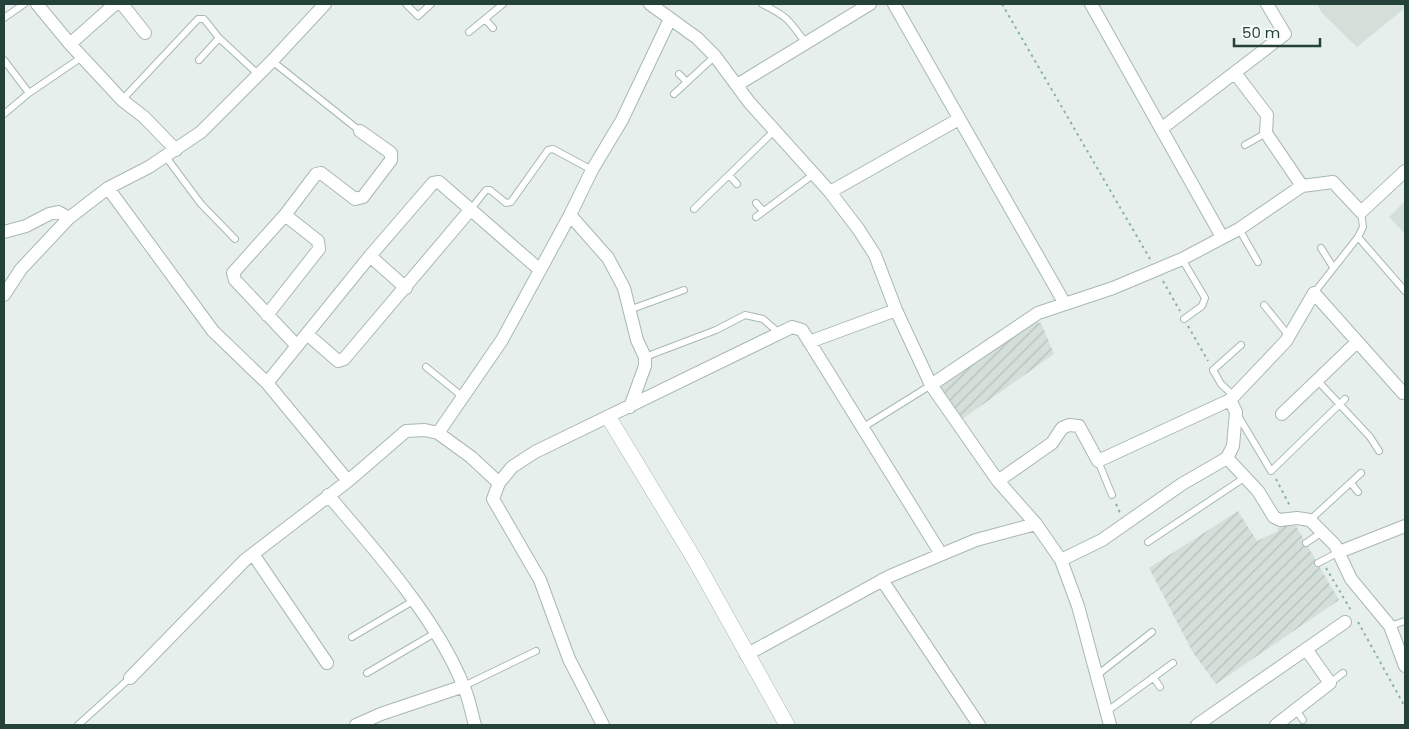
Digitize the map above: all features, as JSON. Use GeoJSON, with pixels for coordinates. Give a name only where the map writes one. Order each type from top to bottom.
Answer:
{"type":"FeatureCollection","features":[{"type":"Feature","properties":{"kind":"street"},"geometry":{"type":"LineString","coordinates":[[37,4],[70,44],[122,100],[144,117],[171,153]]}},
{"type":"Feature","properties":{"kind":"street"},"geometry":{"type":"LineString","coordinates":[[70,44],[115,4]]}},
{"type":"Feature","properties":{"kind":"street"},"geometry":{"type":"LineString","coordinates":[[122,4],[145,33]]}},
{"type":"Feature","properties":{"kind":"street"},"geometry":{"type":"LineString","coordinates":[[4,295],[20,269],[69,218],[108,188],[171,153],[201,132],[259,75],[326,4]]}},
{"type":"Feature","properties":{"kind":"street"},"geometry":{"type":"LineString","coordinates":[[650,4],[696,38],[715,56],[774,131],[830,192],[860,230],[875,255],[896,310],[931,385],[998,481],[1036,524],[1062,560],[1078,606],[1108,719]]}},
{"type":"Feature","properties":{"kind":"street"},"geometry":{"type":"LineString","coordinates":[[737,86],[805,42],[870,4]]}},
{"type":"Feature","properties":{"kind":"street"},"geometry":{"type":"LineString","coordinates":[[894,4],[1065,304]]}},
{"type":"Feature","properties":{"kind":"street"},"geometry":{"type":"LineString","coordinates":[[1091,4],[1222,237]]}},
{"type":"Feature","properties":{"kind":"street"},"geometry":{"type":"LineString","coordinates":[[1161,129],[1285,34],[1267,4]]}},
{"type":"Feature","properties":{"kind":"street"},"geometry":{"type":"LineString","coordinates":[[438,433],[502,340],[570,215],[592,170],[636,93],[670,19]]}},
{"type":"Feature","properties":{"kind":"street"},"geometry":{"type":"LineString","coordinates":[[1235,73],[1267,115],[1266,133],[1302,186]]}},
{"type":"Feature","properties":{"kind":"street"},"geometry":{"type":"LineString","coordinates":[[830,192],[959,119]]}},
{"type":"Feature","properties":{"kind":"street"},"geometry":{"type":"LineString","coordinates":[[297,346],[235,280],[234,273],[285,214],[316,174],[321,173],[355,199],[363,197],[391,160],[391,153],[360,131]]}},
{"type":"Feature","properties":{"kind":"street"},"geometry":{"type":"LineString","coordinates":[[931,385],[1038,313],[1113,288],[1182,258],[1239,229],[1302,186],[1333,182],[1361,212],[1405,171]]}},
{"type":"Feature","properties":{"kind":"street"},"geometry":{"type":"LineString","coordinates":[[267,383],[370,256],[433,183],[439,182],[540,270]]}},
{"type":"Feature","properties":{"kind":"street"},"geometry":{"type":"LineString","coordinates":[[108,188],[213,331],[267,383],[348,481]]}},
{"type":"Feature","properties":{"kind":"street"},"geometry":{"type":"LineString","coordinates":[[307,334],[338,360],[344,359],[471,209]]}},
{"type":"Feature","properties":{"kind":"street"},"geometry":{"type":"LineString","coordinates":[[4,232],[26,226],[49,214],[58,212],[69,218]]}},
{"type":"Feature","properties":{"kind":"street"},"geometry":{"type":"LineString","coordinates":[[267,315],[319,250],[318,240],[285,214]]}},
{"type":"Feature","properties":{"kind":"street"},"geometry":{"type":"LineString","coordinates":[[570,215],[608,258],[624,288],[628,310],[645,357],[645,366],[630,407]]}},
{"type":"Feature","properties":{"kind":"street"},"geometry":{"type":"LineString","coordinates":[[370,256],[406,288]]}},
{"type":"Feature","properties":{"kind":"street"},"geometry":{"type":"LineString","coordinates":[[998,481],[1052,443],[1062,428],[1069,425],[1079,426],[1098,461],[1233,403],[1289,336],[1314,293],[1403,393]]}},
{"type":"Feature","properties":{"kind":"street"},"geometry":{"type":"LineString","coordinates":[[809,342],[896,310]]}},
{"type":"Feature","properties":{"kind":"street"},"geometry":{"type":"LineString","coordinates":[[603,725],[569,659],[540,580],[493,499],[499,482],[512,467],[558,438],[609,418],[792,327],[802,330],[941,554]]}},
{"type":"Feature","properties":{"kind":"street"},"geometry":{"type":"LineString","coordinates":[[1282,414],[1357,342]]}},
{"type":"Feature","properties":{"kind":"street"},"geometry":{"type":"LineString","coordinates":[[1062,560],[1102,540],[1182,484],[1227,458],[1233,446],[1233,403]]}},
{"type":"Feature","properties":{"kind":"street"},"geometry":{"type":"LineString","coordinates":[[609,418],[695,560],[746,656],[787,725]]}},
{"type":"Feature","properties":{"kind":"street"},"geometry":{"type":"LineString","coordinates":[[130,678],[184,621],[253,554],[348,481],[406,430],[438,433],[471,457],[499,482]]}},
{"type":"Feature","properties":{"kind":"street"},"geometry":{"type":"LineString","coordinates":[[1227,458],[1258,492],[1274,517],[1290,521],[1310,520],[1323,531],[1339,552],[1351,579],[1390,626],[1405,666]]}},
{"type":"Feature","properties":{"kind":"street"},"geometry":{"type":"LineString","coordinates":[[328,495],[372,546],[435,634],[464,686],[474,725]]}},
{"type":"Feature","properties":{"kind":"street"},"geometry":{"type":"LineString","coordinates":[[746,656],[882,580],[976,540],[1036,524]]}},
{"type":"Feature","properties":{"kind":"street"},"geometry":{"type":"LineString","coordinates":[[1339,552],[1405,526]]}},
{"type":"Feature","properties":{"kind":"street"},"geometry":{"type":"LineString","coordinates":[[253,554],[327,663]]}},
{"type":"Feature","properties":{"kind":"street"},"geometry":{"type":"LineString","coordinates":[[882,580],[979,725]]}},
{"type":"Feature","properties":{"kind":"street"},"geometry":{"type":"LineString","coordinates":[[1197,725],[1344,622]]}},
{"type":"Feature","properties":{"kind":"street"},"geometry":{"type":"LineString","coordinates":[[1276,725],[1300,715],[1330,683],[1306,649]]}},
{"type":"Feature","properties":{"kind":"street"},"geometry":{"type":"LineString","coordinates":[[356,725],[380,714],[464,686]]}},
{"type":"Feature","properties":{"kind":"lane"},"geometry":{"type":"LineString","coordinates":[[4,18],[24,4]]}},
{"type":"Feature","properties":{"kind":"lane"},"geometry":{"type":"LineString","coordinates":[[406,4],[418,16],[432,4]]}},
{"type":"Feature","properties":{"kind":"lane"},"geometry":{"type":"LineString","coordinates":[[469,32],[503,4]]}},
{"type":"Feature","properties":{"kind":"lane"},"geometry":{"type":"LineString","coordinates":[[762,4],[780,11],[805,42]]}},
{"type":"Feature","properties":{"kind":"lane"},"geometry":{"type":"LineString","coordinates":[[122,100],[198,19],[204,19],[219,38],[259,75]]}},
{"type":"Feature","properties":{"kind":"lane"},"geometry":{"type":"LineString","coordinates":[[485,19],[493,28]]}},
{"type":"Feature","properties":{"kind":"lane"},"geometry":{"type":"LineString","coordinates":[[198,60],[219,38]]}},
{"type":"Feature","properties":{"kind":"lane"},"geometry":{"type":"LineString","coordinates":[[4,114],[29,93],[82,56]]}},
{"type":"Feature","properties":{"kind":"lane"},"geometry":{"type":"LineString","coordinates":[[674,94],[715,56]]}},
{"type":"Feature","properties":{"kind":"lane"},"geometry":{"type":"LineString","coordinates":[[4,60],[29,93]]}},
{"type":"Feature","properties":{"kind":"lane"},"geometry":{"type":"LineString","coordinates":[[272,61],[360,131]]}},
{"type":"Feature","properties":{"kind":"lane"},"geometry":{"type":"LineString","coordinates":[[679,74],[687,82]]}},
{"type":"Feature","properties":{"kind":"lane"},"geometry":{"type":"LineString","coordinates":[[694,209],[774,131]]}},
{"type":"Feature","properties":{"kind":"lane"},"geometry":{"type":"LineString","coordinates":[[1245,145],[1266,133]]}},
{"type":"Feature","properties":{"kind":"lane"},"geometry":{"type":"LineString","coordinates":[[471,209],[486,190],[490,190],[506,203],[511,202],[548,150],[553,149],[592,170]]}},
{"type":"Feature","properties":{"kind":"lane"},"geometry":{"type":"LineString","coordinates":[[171,153],[201,204],[235,239]]}},
{"type":"Feature","properties":{"kind":"lane"},"geometry":{"type":"LineString","coordinates":[[756,216],[814,174]]}},
{"type":"Feature","properties":{"kind":"lane"},"geometry":{"type":"LineString","coordinates":[[729,175],[737,184]]}},
{"type":"Feature","properties":{"kind":"lane"},"geometry":{"type":"LineString","coordinates":[[756,202],[762,212]]}},
{"type":"Feature","properties":{"kind":"lane"},"geometry":{"type":"LineString","coordinates":[[1314,293],[1358,237],[1363,227],[1361,212]]}},
{"type":"Feature","properties":{"kind":"lane"},"geometry":{"type":"LineString","coordinates":[[1239,229],[1258,262]]}},
{"type":"Feature","properties":{"kind":"lane"},"geometry":{"type":"LineString","coordinates":[[1358,237],[1405,291]]}},
{"type":"Feature","properties":{"kind":"lane"},"geometry":{"type":"LineString","coordinates":[[1321,248],[1334,267]]}},
{"type":"Feature","properties":{"kind":"lane"},"geometry":{"type":"LineString","coordinates":[[1182,258],[1205,298],[1202,306],[1184,319]]}},
{"type":"Feature","properties":{"kind":"lane"},"geometry":{"type":"LineString","coordinates":[[628,310],[684,290]]}},
{"type":"Feature","properties":{"kind":"lane"},"geometry":{"type":"LineString","coordinates":[[1264,305],[1289,336]]}},
{"type":"Feature","properties":{"kind":"lane"},"geometry":{"type":"LineString","coordinates":[[645,357],[716,330],[746,315],[763,319],[779,333]]}},
{"type":"Feature","properties":{"kind":"lane"},"geometry":{"type":"LineString","coordinates":[[1241,345],[1213,370],[1271,470],[1345,399]]}},
{"type":"Feature","properties":{"kind":"lane"},"geometry":{"type":"LineString","coordinates":[[426,367],[463,396]]}},
{"type":"Feature","properties":{"kind":"lane"},"geometry":{"type":"LineString","coordinates":[[1317,380],[1338,406],[1370,437],[1379,451]]}},
{"type":"Feature","properties":{"kind":"lane"},"geometry":{"type":"LineString","coordinates":[[862,428],[931,385]]}},
{"type":"Feature","properties":{"kind":"lane"},"geometry":{"type":"LineString","coordinates":[[1098,461],[1112,495]]}},
{"type":"Feature","properties":{"kind":"lane"},"geometry":{"type":"LineString","coordinates":[[1310,520],[1361,473]]}},
{"type":"Feature","properties":{"kind":"lane"},"geometry":{"type":"LineString","coordinates":[[1148,542],[1244,478]]}},
{"type":"Feature","properties":{"kind":"lane"},"geometry":{"type":"LineString","coordinates":[[1351,483],[1358,492]]}},
{"type":"Feature","properties":{"kind":"lane"},"geometry":{"type":"LineString","coordinates":[[1306,543],[1323,531]]}},
{"type":"Feature","properties":{"kind":"lane"},"geometry":{"type":"LineString","coordinates":[[1320,562],[1339,552]]}},
{"type":"Feature","properties":{"kind":"lane"},"geometry":{"type":"LineString","coordinates":[[352,637],[413,601]]}},
{"type":"Feature","properties":{"kind":"lane"},"geometry":{"type":"LineString","coordinates":[[1390,626],[1405,621]]}},
{"type":"Feature","properties":{"kind":"lane"},"geometry":{"type":"LineString","coordinates":[[1096,676],[1152,632]]}},
{"type":"Feature","properties":{"kind":"lane"},"geometry":{"type":"LineString","coordinates":[[367,673],[435,634]]}},
{"type":"Feature","properties":{"kind":"lane"},"geometry":{"type":"LineString","coordinates":[[464,686],[536,651]]}},
{"type":"Feature","properties":{"kind":"lane"},"geometry":{"type":"LineString","coordinates":[[1108,719],[1153,677],[1173,663]]}},
{"type":"Feature","properties":{"kind":"lane"},"geometry":{"type":"LineString","coordinates":[[1330,683],[1343,673]]}},
{"type":"Feature","properties":{"kind":"lane"},"geometry":{"type":"LineString","coordinates":[[1153,677],[1160,687]]}},
{"type":"Feature","properties":{"kind":"lane"},"geometry":{"type":"LineString","coordinates":[[78,725],[130,678]]}},
{"type":"Feature","properties":{"kind":"path"},"geometry":{"type":"LineString","coordinates":[[1002,4],[1156,269]]}},
{"type":"Feature","properties":{"kind":"path"},"geometry":{"type":"LineString","coordinates":[[1271,470],[1290,521]]}},
{"type":"Feature","properties":{"kind":"path"},"geometry":{"type":"LineString","coordinates":[[1112,495],[1124,524]]}},
{"type":"Feature","properties":{"kind":"path"},"geometry":{"type":"LineString","coordinates":[[1320,562],[1405,707]]}},
{"type":"Feature","properties":{"kind":"shaded area"},"geometry":{"type":"Polygon","coordinates":[[[1317,4],[1403,4],[1405,8],[1357,47],[1322,13],[1317,4]]]}},
{"type":"Feature","properties":{"kind":"shaded area"},"geometry":{"type":"Polygon","coordinates":[[[1405,201],[1405,234],[1389,217],[1405,201]]]}},
{"type":"Feature","properties":{"kind":"shaded area"},"geometry":{"type":"Polygon","coordinates":[[[1036,322],[1041,323],[1054,354],[961,420],[940,390],[941,384],[1036,322]]]}},
{"type":"Feature","properties":{"kind":"shaded area"},"geometry":{"type":"Polygon","coordinates":[[[1238,511],[1257,541],[1278,531],[1279,525],[1296,526],[1339,600],[1216,684],[1192,651],[1149,568],[1238,511]]]}}]}
